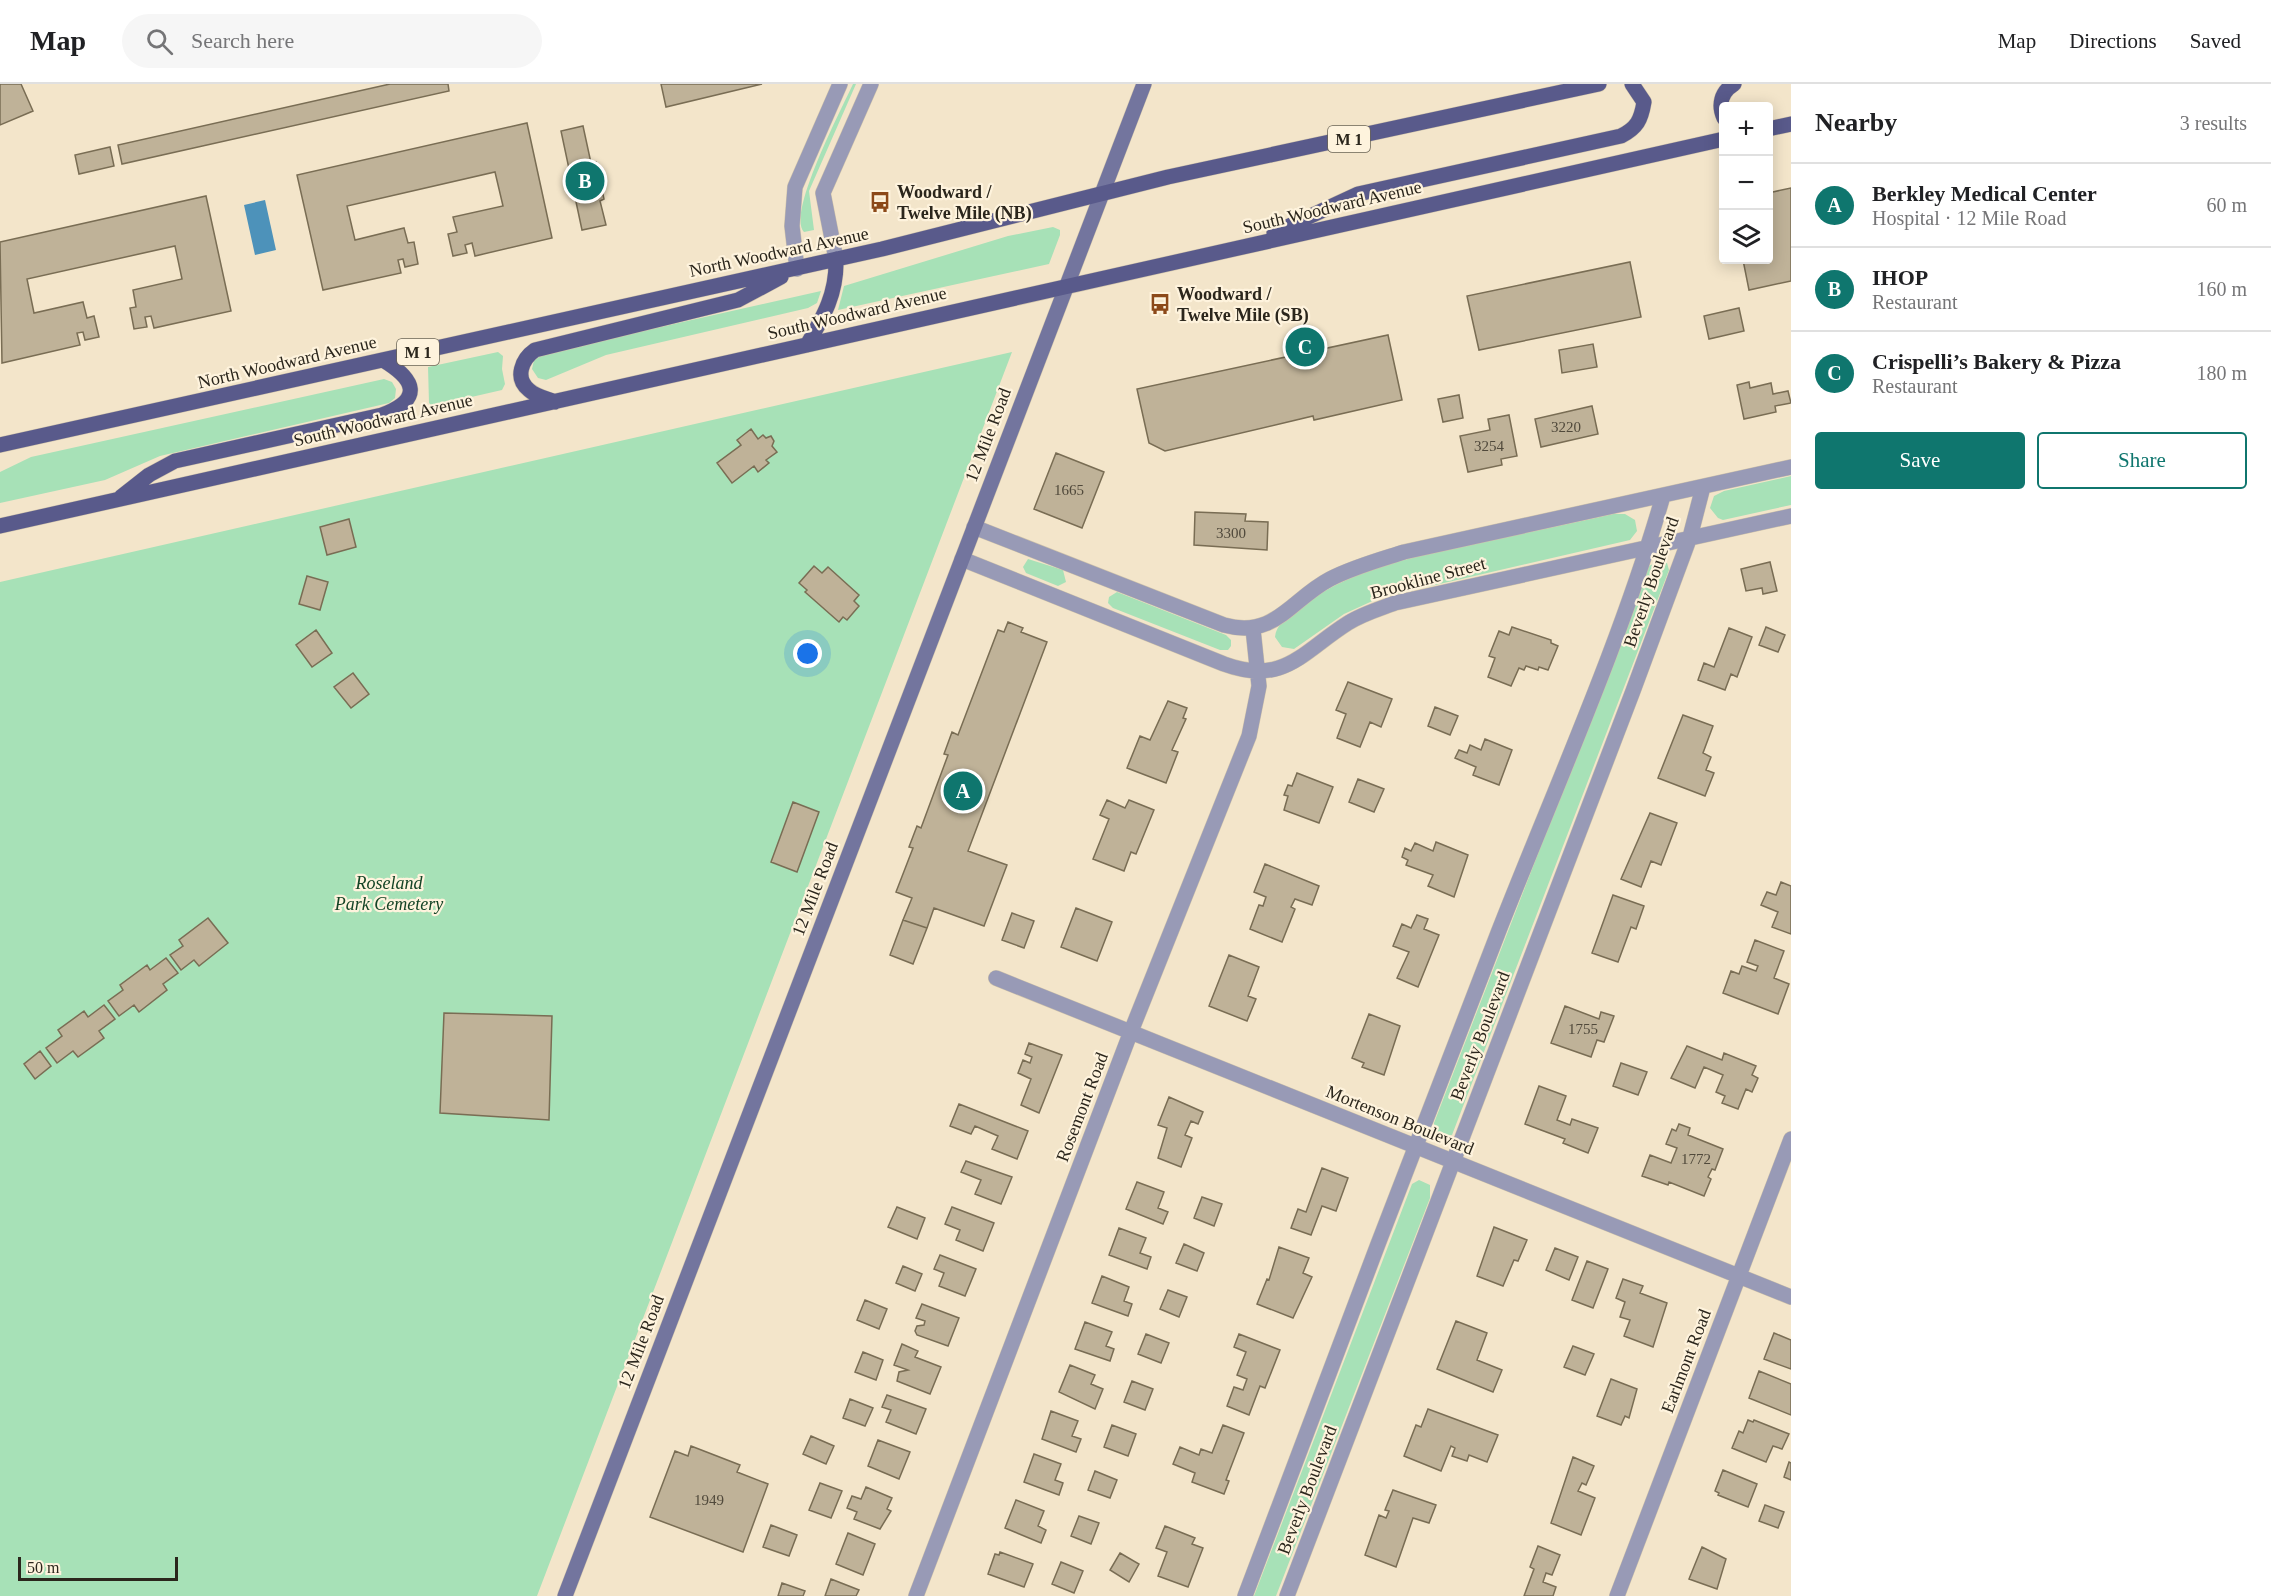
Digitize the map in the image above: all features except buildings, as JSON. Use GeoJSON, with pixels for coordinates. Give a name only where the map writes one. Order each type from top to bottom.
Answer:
{"type":"FeatureCollection","features":[{"type":"Feature","properties":{"kind":"main road","name":"12 Mile Road"},"geometry":{"type":"LineString","coordinates":[[565,1596],[1144,84]]}},
{"type":"Feature","properties":{"kind":"main road","name":"North Woodward Avenue"},"geometry":{"type":"LineString","coordinates":[[0,445],[797,269],[1168,177],[1599,84]]}},
{"type":"Feature","properties":{"kind":"main road"},"geometry":{"type":"LineString","coordinates":[[1247,245],[1359,194],[1621,136],[1639,123],[1642,113],[1644,102],[1632,84]]}},
{"type":"Feature","properties":{"kind":"main road"},"geometry":{"type":"LineString","coordinates":[[1721,102],[1722,97],[1734,84]]}},
{"type":"Feature","properties":{"kind":"main road"},"geometry":{"type":"LineString","coordinates":[[1773,128],[1791,124]]}},
{"type":"Feature","properties":{"kind":"main road","name":"South Woodward Avenue"},"geometry":{"type":"LineString","coordinates":[[0,526],[1719,140]]}},
{"type":"Feature","properties":{"kind":"main road"},"geometry":{"type":"LineString","coordinates":[[807,345],[831,300],[837,280],[836,259]]}},
{"type":"Feature","properties":{"kind":"main road"},"geometry":{"type":"LineString","coordinates":[[555,402],[528,390],[520,375],[522,363],[535,350],[738,300],[797,269]]}},
{"type":"Feature","properties":{"kind":"main road"},"geometry":{"type":"LineString","coordinates":[[118,499],[149,475],[175,461],[382,415],[398,409],[408,398],[409,382],[402,372],[383,360]]}},
{"type":"Feature","properties":{"kind":"street"},"geometry":{"type":"LineString","coordinates":[[797,269],[792,226],[795,187],[840,84]]}},
{"type":"Feature","properties":{"kind":"street"},"geometry":{"type":"LineString","coordinates":[[836,259],[823,193],[871,84]]}},
{"type":"Feature","properties":{"kind":"street","name":"Brookline Street"},"geometry":{"type":"LineString","coordinates":[[1253,629],[1279,618],[1328,580],[1355,567],[1459,539],[1791,467]]}},
{"type":"Feature","properties":{"kind":"street","name":"Beverly Boulevard"},"geometry":{"type":"LineString","coordinates":[[1287,1596],[1689,537],[1703,487]]}},
{"type":"Feature","properties":{"kind":"street","name":"Beverly Boulevard"},"geometry":{"type":"LineString","coordinates":[[1245,1596],[1648,546],[1663,496]]}},
{"type":"Feature","properties":{"kind":"street","name":"Brookline Street"},"geometry":{"type":"LineString","coordinates":[[1259,673],[1279,670],[1351,621],[1395,603],[1791,516]]}},
{"type":"Feature","properties":{"kind":"street"},"geometry":{"type":"LineString","coordinates":[[974,527],[1224,625],[1253,629]]}},
{"type":"Feature","properties":{"kind":"street"},"geometry":{"type":"LineString","coordinates":[[962,560],[1224,664],[1243,671],[1259,673]]}},
{"type":"Feature","properties":{"kind":"street","name":"Rosemont Road"},"geometry":{"type":"LineString","coordinates":[[916,1596],[1130,1034],[1249,736],[1257,706],[1259,673],[1253,629]]}},
{"type":"Feature","properties":{"kind":"street","name":"Mortenson Boulevard"},"geometry":{"type":"LineString","coordinates":[[996,978],[1130,1034],[1791,1297]]}},
{"type":"Feature","properties":{"kind":"street","name":"Earlmont Road"},"geometry":{"type":"LineString","coordinates":[[1617,1596],[1791,1139]]}},
{"type":"Feature","properties":{"kind":"green space"},"geometry":{"type":"Polygon","coordinates":[[[853,84],[856,84],[809,191],[814,230],[804,232],[801,222],[809,184],[828,136],[853,84]]]}},
{"type":"Feature","properties":{"kind":"green space"},"geometry":{"type":"Polygon","coordinates":[[[1053,227],[1060,230],[1060,235],[1049,264],[838,310],[844,286],[1008,236],[1053,227]]]}},
{"type":"Feature","properties":{"kind":"green space"},"geometry":{"type":"Polygon","coordinates":[[[821,291],[817,303],[808,308],[606,355],[546,380],[538,378],[532,369],[534,360],[540,354],[821,291]]]}},
{"type":"Feature","properties":{"kind":"green space"},"geometry":{"type":"Polygon","coordinates":[[[498,352],[503,356],[502,369],[505,384],[502,390],[432,406],[429,403],[428,367],[498,352]]]}},
{"type":"Feature","properties":{"kind":"green space","name":"Roseland Park Cemetery"},"geometry":{"type":"Polygon","coordinates":[[[1012,352],[537,1596],[0,1596],[0,582],[1012,352]]]}},
{"type":"Feature","properties":{"kind":"green space"},"geometry":{"type":"Polygon","coordinates":[[[384,379],[392,382],[396,389],[395,398],[389,403],[160,456],[105,480],[0,503],[0,472],[31,457],[384,379]]]}},
{"type":"Feature","properties":{"kind":"green space"},"geometry":{"type":"Polygon","coordinates":[[[1791,476],[1791,505],[1723,520],[1718,518],[1710,508],[1714,496],[1724,491],[1791,476]]]}},
{"type":"Feature","properties":{"kind":"green space"},"geometry":{"type":"Polygon","coordinates":[[[1613,514],[1625,514],[1635,520],[1637,531],[1630,540],[1379,598],[1344,614],[1294,649],[1282,647],[1275,637],[1282,623],[1314,598],[1336,585],[1382,566],[1613,514]]]}},
{"type":"Feature","properties":{"kind":"green space"},"geometry":{"type":"Polygon","coordinates":[[[1028,559],[1063,570],[1066,582],[1058,586],[1026,573],[1023,567],[1028,559]]]}},
{"type":"Feature","properties":{"kind":"green space"},"geometry":{"type":"Polygon","coordinates":[[[1661,560],[1667,563],[1669,570],[1452,1135],[1440,1137],[1434,1130],[1434,1123],[1649,566],[1661,560]]]}},
{"type":"Feature","properties":{"kind":"green space"},"geometry":{"type":"Polygon","coordinates":[[[1117,592],[1226,635],[1231,640],[1231,646],[1228,650],[1220,650],[1113,608],[1108,603],[1109,597],[1117,592]]]}},
{"type":"Feature","properties":{"kind":"green space"},"geometry":{"type":"Polygon","coordinates":[[[1419,1180],[1430,1185],[1430,1198],[1276,1596],[1254,1596],[1412,1184],[1419,1180]]]}},
{"type":"Feature","properties":{"kind":"water"},"geometry":{"type":"Polygon","coordinates":[[[265,200],[276,250],[255,255],[244,205],[265,200]]]}},
{"type":"Feature","properties":{"kind":"place","name":"IHOP"},"geometry":{"type":"Point","coordinates":[585,181]}},
{"type":"Feature","properties":{"kind":"place","name":"Woodward / Twelve Mile (NB)"},"geometry":{"type":"Point","coordinates":[880,202]}},
{"type":"Feature","properties":{"kind":"place","name":"Woodward / Twelve Mile (SB)"},"geometry":{"type":"Point","coordinates":[1160,304]}},
{"type":"Feature","properties":{"kind":"place","name":"Crispelli’s Bakery & Pizza"},"geometry":{"type":"Point","coordinates":[1305,347]}},
{"type":"Feature","properties":{"kind":"place","name":"Berkley Medical Center"},"geometry":{"type":"Point","coordinates":[963,791]}}]}
